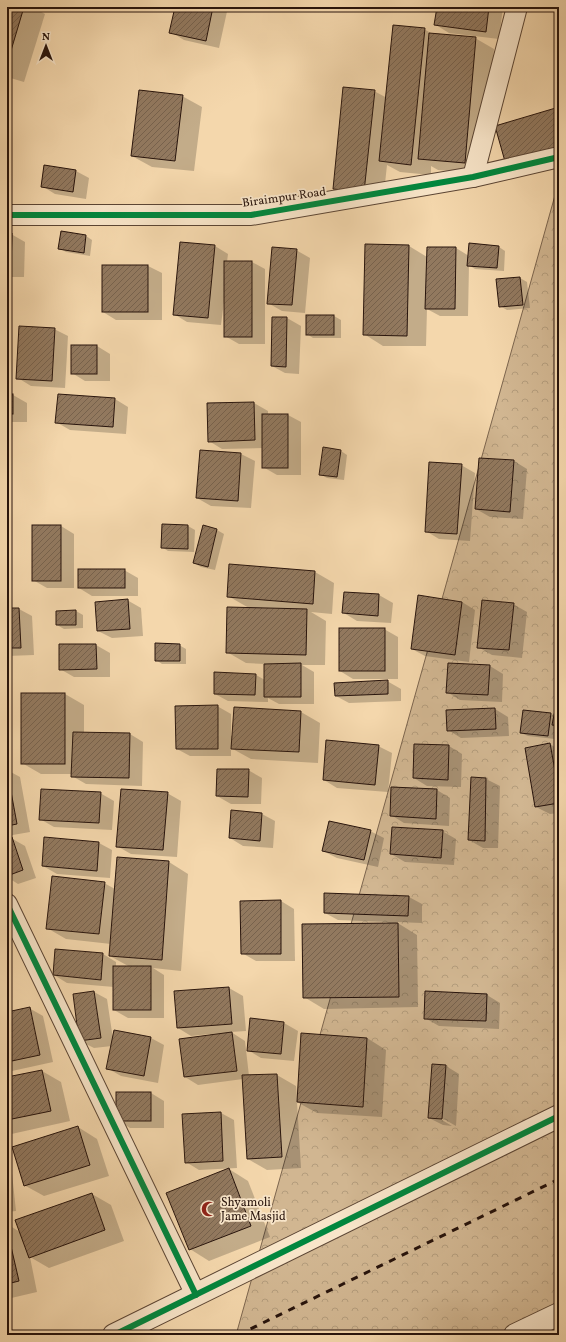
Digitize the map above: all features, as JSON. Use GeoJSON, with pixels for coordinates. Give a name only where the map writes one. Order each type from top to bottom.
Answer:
{"type":"FeatureCollection","features":[{"type":"Feature","properties":{"kind":"street"},"geometry":{"type":"LineString","coordinates":[[473,178],[517,7]]}},
{"type":"Feature","properties":{"kind":"street","name":"Biraimpur Road"},"geometry":{"type":"LineString","coordinates":[[7,214],[251,214],[473,178],[559,156]]}},
{"type":"Feature","properties":{"kind":"street"},"geometry":{"type":"LineString","coordinates":[[7,904],[196,1295]]}},
{"type":"Feature","properties":{"kind":"street"},"geometry":{"type":"LineString","coordinates":[[114,1335],[559,1116]]}},
{"type":"Feature","properties":{"kind":"street"},"geometry":{"type":"LineString","coordinates":[[515,1335],[559,1314]]}},
{"type":"Feature","properties":{"kind":"green space"},"geometry":{"type":"Polygon","coordinates":[[[559,181],[559,1335],[236,1335],[559,181]]]}},
{"type":"Feature","properties":{"kind":"building"},"geometry":{"type":"Polygon","coordinates":[[[7,7],[24,7],[7,64],[7,7]]]}},
{"type":"Feature","properties":{"kind":"building"},"geometry":{"type":"Polygon","coordinates":[[[175,7],[213,7],[206,41],[169,33],[175,7]]]}},
{"type":"Feature","properties":{"kind":"building"},"geometry":{"type":"Polygon","coordinates":[[[437,7],[489,7],[486,32],[434,25],[437,7]]]}},
{"type":"Feature","properties":{"kind":"building"},"geometry":{"type":"Polygon","coordinates":[[[393,25],[425,28],[411,165],[379,161],[393,25]]]}},
{"type":"Feature","properties":{"kind":"building"},"geometry":{"type":"Polygon","coordinates":[[[429,33],[476,37],[465,163],[418,159],[429,33]]]}},
{"type":"Feature","properties":{"kind":"building"},"geometry":{"type":"Polygon","coordinates":[[[343,87],[375,90],[364,192],[333,189],[343,87]]]}},
{"type":"Feature","properties":{"kind":"building"},"geometry":{"type":"Polygon","coordinates":[[[139,90],[183,95],[175,161],[131,156],[139,90]]]}},
{"type":"Feature","properties":{"kind":"building"},"geometry":{"type":"Polygon","coordinates":[[[559,107],[559,149],[506,165],[495,126],[559,107]]]}},
{"type":"Feature","properties":{"kind":"building"},"geometry":{"type":"Polygon","coordinates":[[[44,165],[76,170],[73,192],[41,187],[44,165]]]}},
{"type":"Feature","properties":{"kind":"building"},"geometry":{"type":"Polygon","coordinates":[[[61,231],[86,235],[84,253],[58,249],[61,231]]]}},
{"type":"Feature","properties":{"kind":"building"},"geometry":{"type":"Polygon","coordinates":[[[7,233],[12,233],[11,270],[7,270],[7,233]]]}},
{"type":"Feature","properties":{"kind":"building"},"geometry":{"type":"Polygon","coordinates":[[[180,242],[215,245],[208,318],[173,315],[180,242]]]}},
{"type":"Feature","properties":{"kind":"building"},"geometry":{"type":"Polygon","coordinates":[[[469,243],[499,246],[497,268],[467,266],[469,243]]]}},
{"type":"Feature","properties":{"kind":"building"},"geometry":{"type":"Polygon","coordinates":[[[365,244],[409,245],[407,336],[363,335],[365,244]]]}},
{"type":"Feature","properties":{"kind":"building"},"geometry":{"type":"Polygon","coordinates":[[[272,247],[297,249],[292,305],[267,304],[272,247]]]}},
{"type":"Feature","properties":{"kind":"building"},"geometry":{"type":"Polygon","coordinates":[[[427,247],[456,247],[455,309],[425,309],[427,247]]]}},
{"type":"Feature","properties":{"kind":"building"},"geometry":{"type":"Polygon","coordinates":[[[224,261],[252,261],[252,337],[224,337],[224,261]]]}},
{"type":"Feature","properties":{"kind":"building"},"geometry":{"type":"Polygon","coordinates":[[[102,265],[148,265],[148,312],[102,312],[102,265]]]}},
{"type":"Feature","properties":{"kind":"building"},"geometry":{"type":"Polygon","coordinates":[[[520,277],[523,305],[499,307],[496,279],[520,277]]]}},
{"type":"Feature","properties":{"kind":"building"},"geometry":{"type":"Polygon","coordinates":[[[306,315],[334,315],[334,335],[306,335],[306,315]]]}},
{"type":"Feature","properties":{"kind":"building"},"geometry":{"type":"Polygon","coordinates":[[[272,317],[287,317],[286,367],[271,366],[272,317]]]}},
{"type":"Feature","properties":{"kind":"building"},"geometry":{"type":"Polygon","coordinates":[[[19,326],[55,328],[52,381],[16,379],[19,326]]]}},
{"type":"Feature","properties":{"kind":"building"},"geometry":{"type":"Polygon","coordinates":[[[71,345],[97,345],[97,374],[71,374],[71,345]]]}},
{"type":"Feature","properties":{"kind":"building"},"geometry":{"type":"Polygon","coordinates":[[[559,372],[559,383],[556,382],[559,372]]]}},
{"type":"Feature","properties":{"kind":"building"},"geometry":{"type":"Polygon","coordinates":[[[7,394],[13,394],[13,414],[7,414],[7,394]]]}},
{"type":"Feature","properties":{"kind":"building"},"geometry":{"type":"Polygon","coordinates":[[[58,394],[115,398],[113,427],[55,423],[58,394]]]}},
{"type":"Feature","properties":{"kind":"building"},"geometry":{"type":"Polygon","coordinates":[[[254,402],[255,440],[208,442],[207,403],[254,402]]]}},
{"type":"Feature","properties":{"kind":"building"},"geometry":{"type":"Polygon","coordinates":[[[262,414],[288,414],[288,468],[262,468],[262,414]]]}},
{"type":"Feature","properties":{"kind":"building"},"geometry":{"type":"Polygon","coordinates":[[[323,447],[341,450],[337,477],[319,475],[323,447]]]}},
{"type":"Feature","properties":{"kind":"building"},"geometry":{"type":"Polygon","coordinates":[[[200,450],[241,453],[238,501],[196,498],[200,450]]]}},
{"type":"Feature","properties":{"kind":"building"},"geometry":{"type":"Polygon","coordinates":[[[479,458],[514,460],[510,512],[475,509],[479,458]]]}},
{"type":"Feature","properties":{"kind":"building"},"geometry":{"type":"Polygon","coordinates":[[[429,462],[462,464],[457,534],[425,532],[429,462]]]}},
{"type":"Feature","properties":{"kind":"building"},"geometry":{"type":"Polygon","coordinates":[[[162,524],[188,525],[188,549],[161,548],[162,524]]]}},
{"type":"Feature","properties":{"kind":"building"},"geometry":{"type":"Polygon","coordinates":[[[32,525],[61,525],[61,581],[32,581],[32,525]]]}},
{"type":"Feature","properties":{"kind":"building"},"geometry":{"type":"Polygon","coordinates":[[[203,525],[217,529],[208,567],[193,563],[203,525]]]}},
{"type":"Feature","properties":{"kind":"building"},"geometry":{"type":"Polygon","coordinates":[[[229,564],[315,571],[313,604],[227,597],[229,564]]]}},
{"type":"Feature","properties":{"kind":"building"},"geometry":{"type":"Polygon","coordinates":[[[78,569],[125,569],[125,588],[78,588],[78,569]]]}},
{"type":"Feature","properties":{"kind":"building"},"geometry":{"type":"Polygon","coordinates":[[[344,592],[379,594],[378,616],[342,613],[344,592]]]}},
{"type":"Feature","properties":{"kind":"building"},"geometry":{"type":"Polygon","coordinates":[[[418,595],[462,602],[455,655],[411,649],[418,595]]]}},
{"type":"Feature","properties":{"kind":"building"},"geometry":{"type":"Polygon","coordinates":[[[128,599],[130,629],[97,631],[95,602],[128,599]]]}},
{"type":"Feature","properties":{"kind":"building"},"geometry":{"type":"Polygon","coordinates":[[[482,600],[514,603],[509,650],[477,648],[482,600]]]}},
{"type":"Feature","properties":{"kind":"building"},"geometry":{"type":"Polygon","coordinates":[[[227,607],[307,609],[306,655],[226,653],[227,607]]]}},
{"type":"Feature","properties":{"kind":"building"},"geometry":{"type":"Polygon","coordinates":[[[7,608],[19,608],[21,648],[7,648],[7,608]]]}},
{"type":"Feature","properties":{"kind":"building"},"geometry":{"type":"Polygon","coordinates":[[[76,610],[76,625],[56,625],[56,611],[76,610]]]}},
{"type":"Feature","properties":{"kind":"building"},"geometry":{"type":"Polygon","coordinates":[[[339,628],[385,628],[385,671],[339,671],[339,628]]]}},
{"type":"Feature","properties":{"kind":"building"},"geometry":{"type":"Polygon","coordinates":[[[155,643],[180,644],[180,661],[155,661],[155,643]]]}},
{"type":"Feature","properties":{"kind":"building"},"geometry":{"type":"Polygon","coordinates":[[[59,644],[96,644],[97,669],[59,670],[59,644]]]}},
{"type":"Feature","properties":{"kind":"building"},"geometry":{"type":"Polygon","coordinates":[[[301,663],[301,697],[264,697],[264,664],[301,663]]]}},
{"type":"Feature","properties":{"kind":"building"},"geometry":{"type":"Polygon","coordinates":[[[448,663],[490,665],[488,695],[446,693],[448,663]]]}},
{"type":"Feature","properties":{"kind":"building"},"geometry":{"type":"Polygon","coordinates":[[[214,672],[256,674],[255,695],[214,694],[214,672]]]}},
{"type":"Feature","properties":{"kind":"building"},"geometry":{"type":"Polygon","coordinates":[[[388,680],[388,694],[335,696],[334,683],[388,680]]]}},
{"type":"Feature","properties":{"kind":"building"},"geometry":{"type":"Polygon","coordinates":[[[559,690],[559,726],[552,725],[559,690]]]}},
{"type":"Feature","properties":{"kind":"building"},"geometry":{"type":"Polygon","coordinates":[[[21,693],[65,693],[65,764],[21,764],[21,693]]]}},
{"type":"Feature","properties":{"kind":"building"},"geometry":{"type":"Polygon","coordinates":[[[218,705],[218,749],[176,749],[175,706],[218,705]]]}},
{"type":"Feature","properties":{"kind":"building"},"geometry":{"type":"Polygon","coordinates":[[[234,707],[301,711],[299,752],[231,749],[234,707]]]}},
{"type":"Feature","properties":{"kind":"building"},"geometry":{"type":"Polygon","coordinates":[[[495,708],[496,729],[447,731],[446,710],[495,708]]]}},
{"type":"Feature","properties":{"kind":"building"},"geometry":{"type":"Polygon","coordinates":[[[523,710],[551,713],[548,736],[520,733],[523,710]]]}},
{"type":"Feature","properties":{"kind":"building"},"geometry":{"type":"Polygon","coordinates":[[[73,732],[130,733],[129,778],[71,777],[73,732]]]}},
{"type":"Feature","properties":{"kind":"building"},"geometry":{"type":"Polygon","coordinates":[[[326,740],[379,745],[375,785],[323,780],[326,740]]]}},
{"type":"Feature","properties":{"kind":"building"},"geometry":{"type":"Polygon","coordinates":[[[550,743],[559,793],[559,803],[535,807],[525,748],[550,743]]]}},
{"type":"Feature","properties":{"kind":"building"},"geometry":{"type":"Polygon","coordinates":[[[414,744],[449,745],[448,780],[413,778],[414,744]]]}},
{"type":"Feature","properties":{"kind":"building"},"geometry":{"type":"Polygon","coordinates":[[[217,769],[249,769],[248,797],[216,796],[217,769]]]}},
{"type":"Feature","properties":{"kind":"building"},"geometry":{"type":"Polygon","coordinates":[[[7,770],[17,824],[7,826],[7,770]]]}},
{"type":"Feature","properties":{"kind":"building"},"geometry":{"type":"Polygon","coordinates":[[[471,777],[486,778],[485,841],[468,840],[471,777]]]}},
{"type":"Feature","properties":{"kind":"building"},"geometry":{"type":"Polygon","coordinates":[[[391,787],[437,789],[436,819],[390,816],[391,787]]]}},
{"type":"Feature","properties":{"kind":"building"},"geometry":{"type":"Polygon","coordinates":[[[41,789],[101,792],[99,823],[39,820],[41,789]]]}},
{"type":"Feature","properties":{"kind":"building"},"geometry":{"type":"Polygon","coordinates":[[[121,789],[168,792],[163,850],[116,847],[121,789]]]}},
{"type":"Feature","properties":{"kind":"building"},"geometry":{"type":"Polygon","coordinates":[[[231,810],[262,813],[260,841],[229,838],[231,810]]]}},
{"type":"Feature","properties":{"kind":"building"},"geometry":{"type":"Polygon","coordinates":[[[329,821],[371,830],[364,860],[322,851],[329,821]]]}},
{"type":"Feature","properties":{"kind":"building"},"geometry":{"type":"Polygon","coordinates":[[[392,827],[443,830],[441,858],[390,854],[392,827]]]}},
{"type":"Feature","properties":{"kind":"building"},"geometry":{"type":"Polygon","coordinates":[[[12,837],[23,870],[7,876],[7,839],[12,837]]]}},
{"type":"Feature","properties":{"kind":"building"},"geometry":{"type":"Polygon","coordinates":[[[44,837],[99,842],[97,871],[42,866],[44,837]]]}},
{"type":"Feature","properties":{"kind":"building"},"geometry":{"type":"Polygon","coordinates":[[[117,857],[169,861],[162,960],[109,956],[117,857]]]}},
{"type":"Feature","properties":{"kind":"building"},"geometry":{"type":"Polygon","coordinates":[[[52,876],[105,882],[99,934],[46,929],[52,876]]]}},
{"type":"Feature","properties":{"kind":"building"},"geometry":{"type":"Polygon","coordinates":[[[324,893],[409,896],[408,916],[324,913],[324,893]]]}},
{"type":"Feature","properties":{"kind":"building"},"geometry":{"type":"Polygon","coordinates":[[[281,900],[281,954],[241,954],[240,901],[281,900]]]}},
{"type":"Feature","properties":{"kind":"building"},"geometry":{"type":"Polygon","coordinates":[[[398,923],[399,997],[303,998],[302,924],[398,923]]]}},
{"type":"Feature","properties":{"kind":"building"},"geometry":{"type":"Polygon","coordinates":[[[55,949],[103,953],[101,980],[53,975],[55,949]]]}},
{"type":"Feature","properties":{"kind":"building"},"geometry":{"type":"Polygon","coordinates":[[[113,966],[151,966],[151,1010],[113,1010],[113,966]]]}},
{"type":"Feature","properties":{"kind":"building"},"geometry":{"type":"Polygon","coordinates":[[[229,987],[232,1024],[177,1028],[174,991],[229,987]]]}},
{"type":"Feature","properties":{"kind":"building"},"geometry":{"type":"Polygon","coordinates":[[[94,991],[101,1038],[79,1041],[73,994],[94,991]]]}},
{"type":"Feature","properties":{"kind":"building"},"geometry":{"type":"Polygon","coordinates":[[[425,991],[487,994],[486,1021],[424,1019],[425,991]]]}},
{"type":"Feature","properties":{"kind":"building"},"geometry":{"type":"Polygon","coordinates":[[[30,1007],[40,1055],[7,1062],[7,1012],[30,1007]]]}},
{"type":"Feature","properties":{"kind":"building"},"geometry":{"type":"Polygon","coordinates":[[[250,1018],[284,1022],[281,1054],[247,1051],[250,1018]]]}},
{"type":"Feature","properties":{"kind":"building"},"geometry":{"type":"Polygon","coordinates":[[[114,1030],[151,1037],[144,1076],[106,1069],[114,1030]]]}},
{"type":"Feature","properties":{"kind":"building"},"geometry":{"type":"Polygon","coordinates":[[[232,1032],[237,1071],[184,1077],[179,1039],[232,1032]]]}},
{"type":"Feature","properties":{"kind":"building"},"geometry":{"type":"Polygon","coordinates":[[[301,1033],[367,1038],[363,1107],[297,1102],[301,1033]]]}},
{"type":"Feature","properties":{"kind":"building"},"geometry":{"type":"Polygon","coordinates":[[[432,1064],[446,1065],[442,1119],[428,1118],[432,1064]]]}},
{"type":"Feature","properties":{"kind":"building"},"geometry":{"type":"Polygon","coordinates":[[[42,1070],[51,1111],[7,1120],[7,1077],[42,1070]]]}},
{"type":"Feature","properties":{"kind":"building"},"geometry":{"type":"Polygon","coordinates":[[[277,1074],[282,1157],[247,1159],[242,1075],[277,1074]]]}},
{"type":"Feature","properties":{"kind":"building"},"geometry":{"type":"Polygon","coordinates":[[[116,1092],[151,1092],[151,1121],[116,1121],[116,1092]]]}},
{"type":"Feature","properties":{"kind":"building"},"geometry":{"type":"Polygon","coordinates":[[[221,1112],[223,1161],[185,1163],[182,1114],[221,1112]]]}},
{"type":"Feature","properties":{"kind":"building"},"geometry":{"type":"Polygon","coordinates":[[[78,1126],[90,1165],[24,1186],[12,1147],[78,1126]]]}},
{"type":"Feature","properties":{"kind":"building","name":"Shyamoli Jame Masjid"},"geometry":{"type":"Polygon","coordinates":[[[229,1168],[251,1226],[189,1250],[166,1193],[229,1168]]]}},
{"type":"Feature","properties":{"kind":"building"},"geometry":{"type":"Polygon","coordinates":[[[92,1193],[105,1230],[29,1258],[15,1220],[92,1193]]]}},
{"type":"Feature","properties":{"kind":"building"},"geometry":{"type":"Polygon","coordinates":[[[7,1229],[19,1281],[7,1284],[7,1229]]]}},
{"type":"Feature","properties":{"kind":"railway"},"geometry":{"type":"LineString","coordinates":[[238,1335],[559,1179]]}},
{"type":"Feature","properties":{"kind":"cycle path"},"geometry":{"type":"LineString","coordinates":[[7,215],[251,215],[473,177],[559,157]]}},
{"type":"Feature","properties":{"kind":"cycle path"},"geometry":{"type":"LineString","coordinates":[[7,904],[196,1295]]}},
{"type":"Feature","properties":{"kind":"cycle path"},"geometry":{"type":"LineString","coordinates":[[114,1335],[559,1116]]}},
{"type":"Feature","properties":{"kind":"place","name":"Shyamoli Jame Masjid"},"geometry":{"type":"Point","coordinates":[209,1209]}}]}
